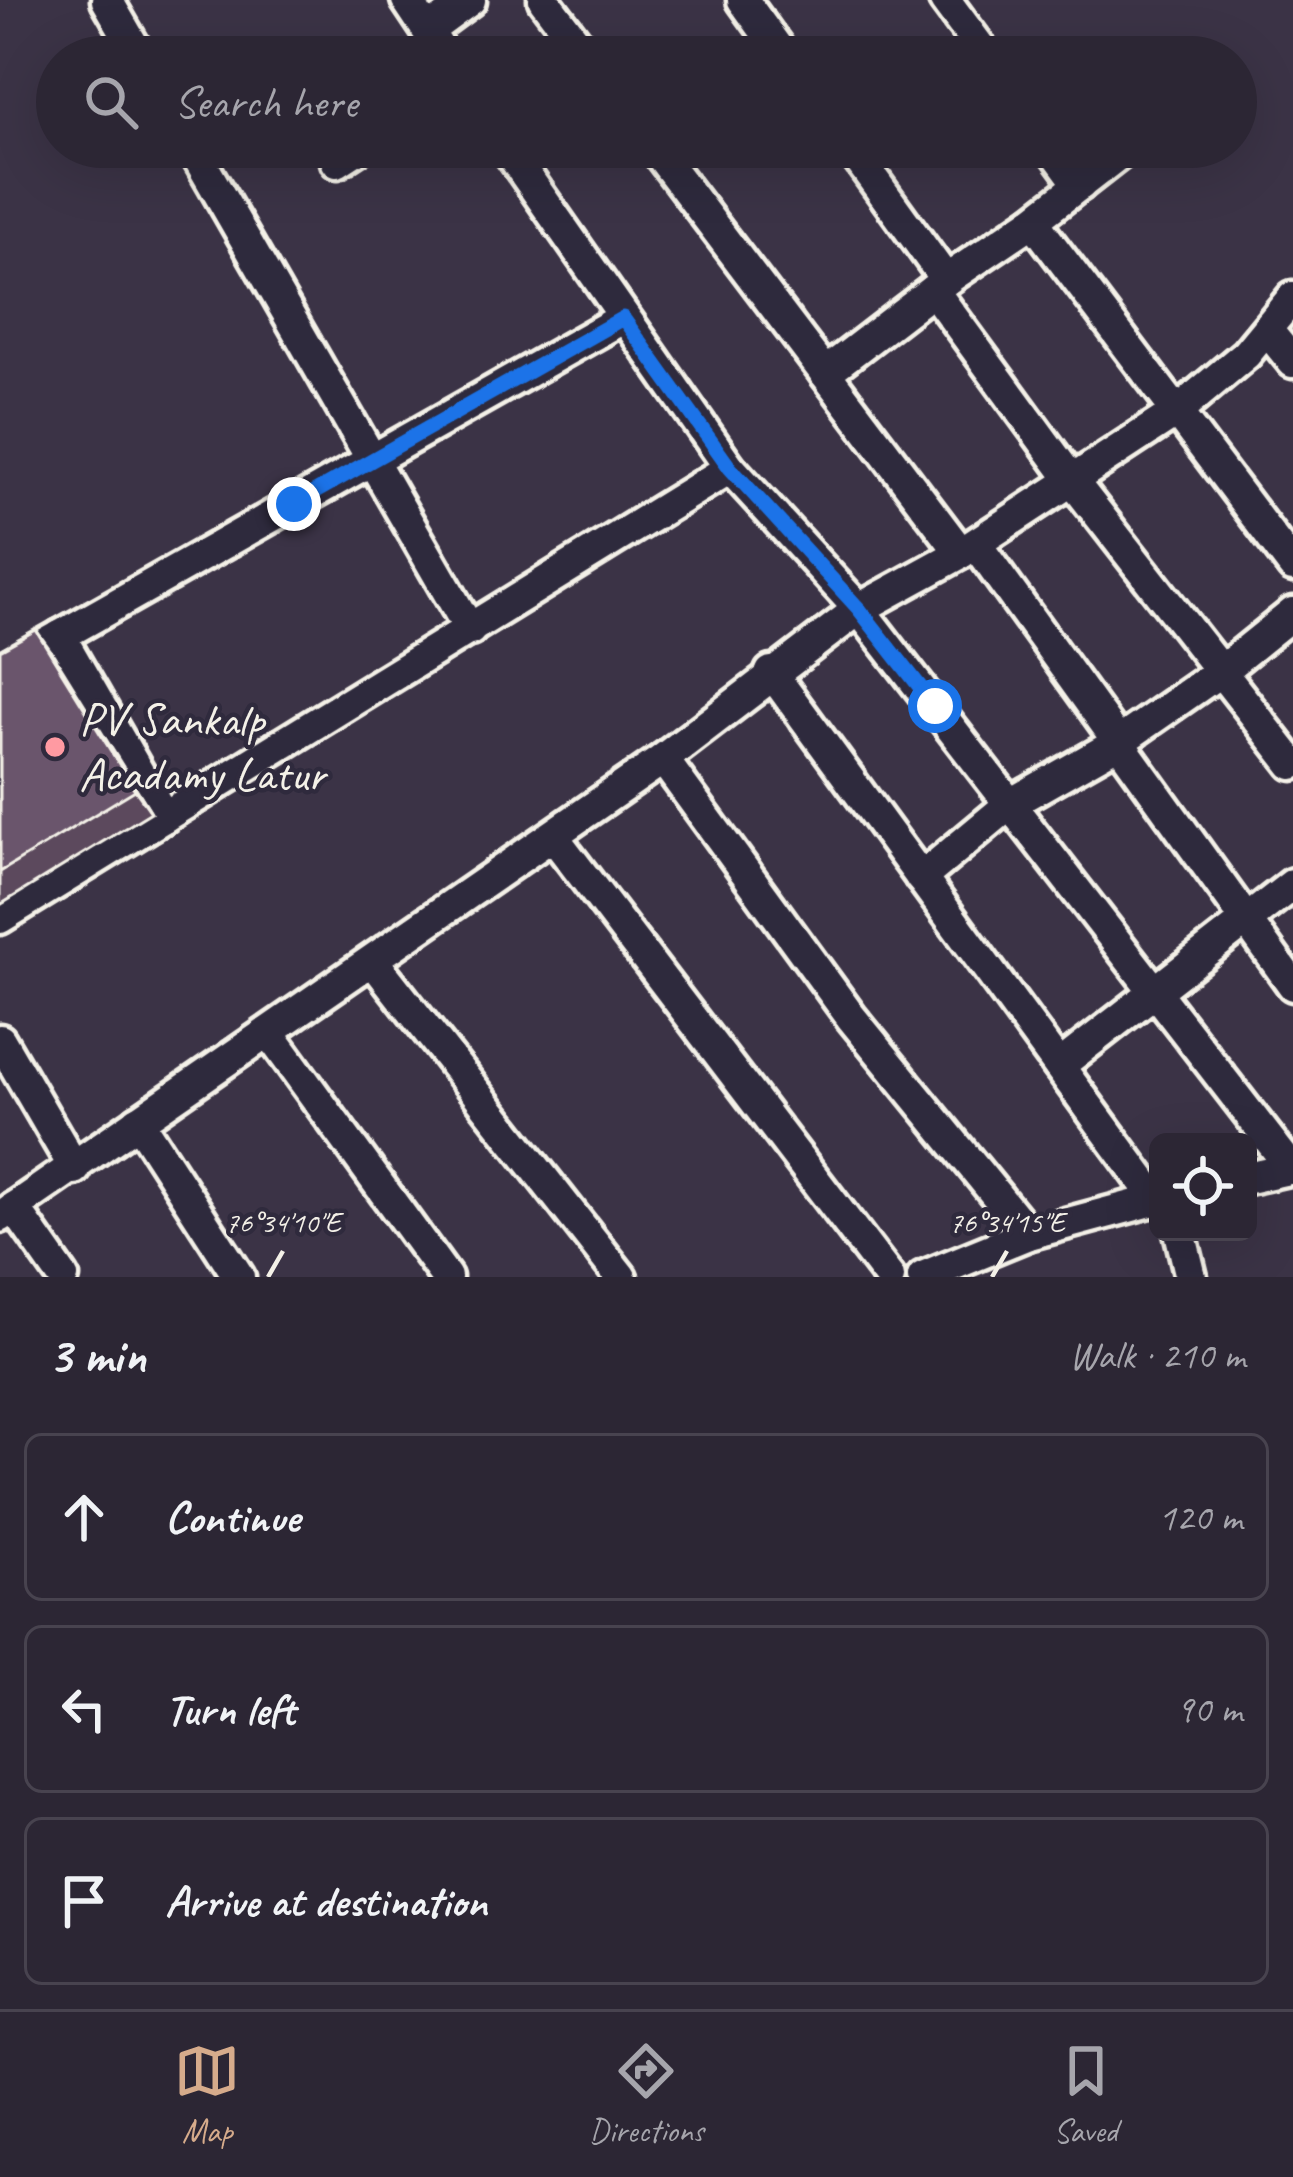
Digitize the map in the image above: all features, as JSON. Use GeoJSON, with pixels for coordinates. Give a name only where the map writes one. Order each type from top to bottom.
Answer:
{"type":"FeatureCollection","features":[{"type":"Feature","properties":{"kind":"street"},"geometry":{"type":"LineString","coordinates":[[107,0],[128,36]]}},
{"type":"Feature","properties":{"kind":"street"},"geometry":{"type":"LineString","coordinates":[[407,0],[432,36]]}},
{"type":"Feature","properties":{"kind":"street"},"geometry":{"type":"LineString","coordinates":[[443,36],[470,0]]}},
{"type":"Feature","properties":{"kind":"street"},"geometry":{"type":"LineString","coordinates":[[544,0],[571,36]]}},
{"type":"Feature","properties":{"kind":"street"},"geometry":{"type":"LineString","coordinates":[[743,0],[769,36]]}},
{"type":"Feature","properties":{"kind":"street"},"geometry":{"type":"LineString","coordinates":[[945,0],[972,36]]}},
{"type":"Feature","properties":{"kind":"street"},"geometry":{"type":"LineString","coordinates":[[204,168],[470,630]]}},
{"type":"Feature","properties":{"kind":"street"},"geometry":{"type":"LineString","coordinates":[[520,168],[730,468],[859,609],[1292,1168],[1257,1176]]}},
{"type":"Feature","properties":{"kind":"street"},"geometry":{"type":"LineString","coordinates":[[671,168],[825,373],[1119,742],[1293,985]]}},
{"type":"Feature","properties":{"kind":"street"},"geometry":{"type":"LineString","coordinates":[[864,168],[1074,483],[1293,764]]}},
{"type":"Feature","properties":{"kind":"street"},"geometry":{"type":"LineString","coordinates":[[1068,168],[1080,184]]}},
{"type":"Feature","properties":{"kind":"street"},"geometry":{"type":"LineString","coordinates":[[825,373],[1101,168]]}},
{"type":"Feature","properties":{"kind":"street"},"geometry":{"type":"LineString","coordinates":[[1034,221],[1293,566]]}},
{"type":"Feature","properties":{"kind":"street"},"geometry":{"type":"LineString","coordinates":[[63,1277],[7,1212],[663,759],[859,609],[1074,483],[1178,411],[1268,331],[1293,297]]}},
{"type":"Feature","properties":{"kind":"street"},"geometry":{"type":"LineString","coordinates":[[0,670],[623,318]]}},
{"type":"Feature","properties":{"kind":"street"},"geometry":{"type":"LineString","coordinates":[[1268,331],[1293,362]]}},
{"type":"Feature","properties":{"kind":"street"},"geometry":{"type":"LineString","coordinates":[[0,918],[730,468]]}},
{"type":"Feature","properties":{"kind":"street"},"geometry":{"type":"LineString","coordinates":[[921,878],[1010,804],[1119,742],[1221,671],[1293,613]]}},
{"type":"Feature","properties":{"kind":"street"},"geometry":{"type":"LineString","coordinates":[[60,636],[164,818]]}},
{"type":"Feature","properties":{"kind":"street"},"geometry":{"type":"LineString","coordinates":[[771,672],[1149,1188]]}},
{"type":"Feature","properties":{"kind":"street"},"geometry":{"type":"LineString","coordinates":[[663,759],[851,1017],[1028,1234]]}},
{"type":"Feature","properties":{"kind":"street"},"geometry":{"type":"LineString","coordinates":[[554,836],[890,1277]]}},
{"type":"Feature","properties":{"kind":"street"},"geometry":{"type":"LineString","coordinates":[[1059,1066],[1293,884]]}},
{"type":"Feature","properties":{"kind":"street"},"geometry":{"type":"LineString","coordinates":[[374,962],[621,1277]]}},
{"type":"Feature","properties":{"kind":"street"},"geometry":{"type":"LineString","coordinates":[[268,1033],[446,1277]]}},
{"type":"Feature","properties":{"kind":"street"},"geometry":{"type":"LineString","coordinates":[[0,1040],[75,1168]]}},
{"type":"Feature","properties":{"kind":"street"},"geometry":{"type":"LineString","coordinates":[[138,1121],[239,1277]]}},
{"type":"Feature","properties":{"kind":"street"},"geometry":{"type":"LineString","coordinates":[[927,1276],[1028,1234],[1149,1201]]}},
{"type":"Feature","properties":{"kind":"street"},"geometry":{"type":"LineString","coordinates":[[1182,1241],[1191,1277]]}},
{"type":"Feature","properties":{"kind":"building","name":"PV Sankalp Acadamy Latur"},"geometry":{"type":"Polygon","coordinates":[[[36,630],[135,790],[0,872],[0,650],[36,630]]]}},
{"type":"Feature","properties":{"kind":"place","name":"PV Sankalp Acadamy Latur"},"geometry":{"type":"Point","coordinates":[55,747]}},
{"type":"Feature","properties":{"kind":"route"},"geometry":{"type":"LineString","coordinates":[[294,504],[623,318],[730,468],[859,609],[935,706]]}}]}
